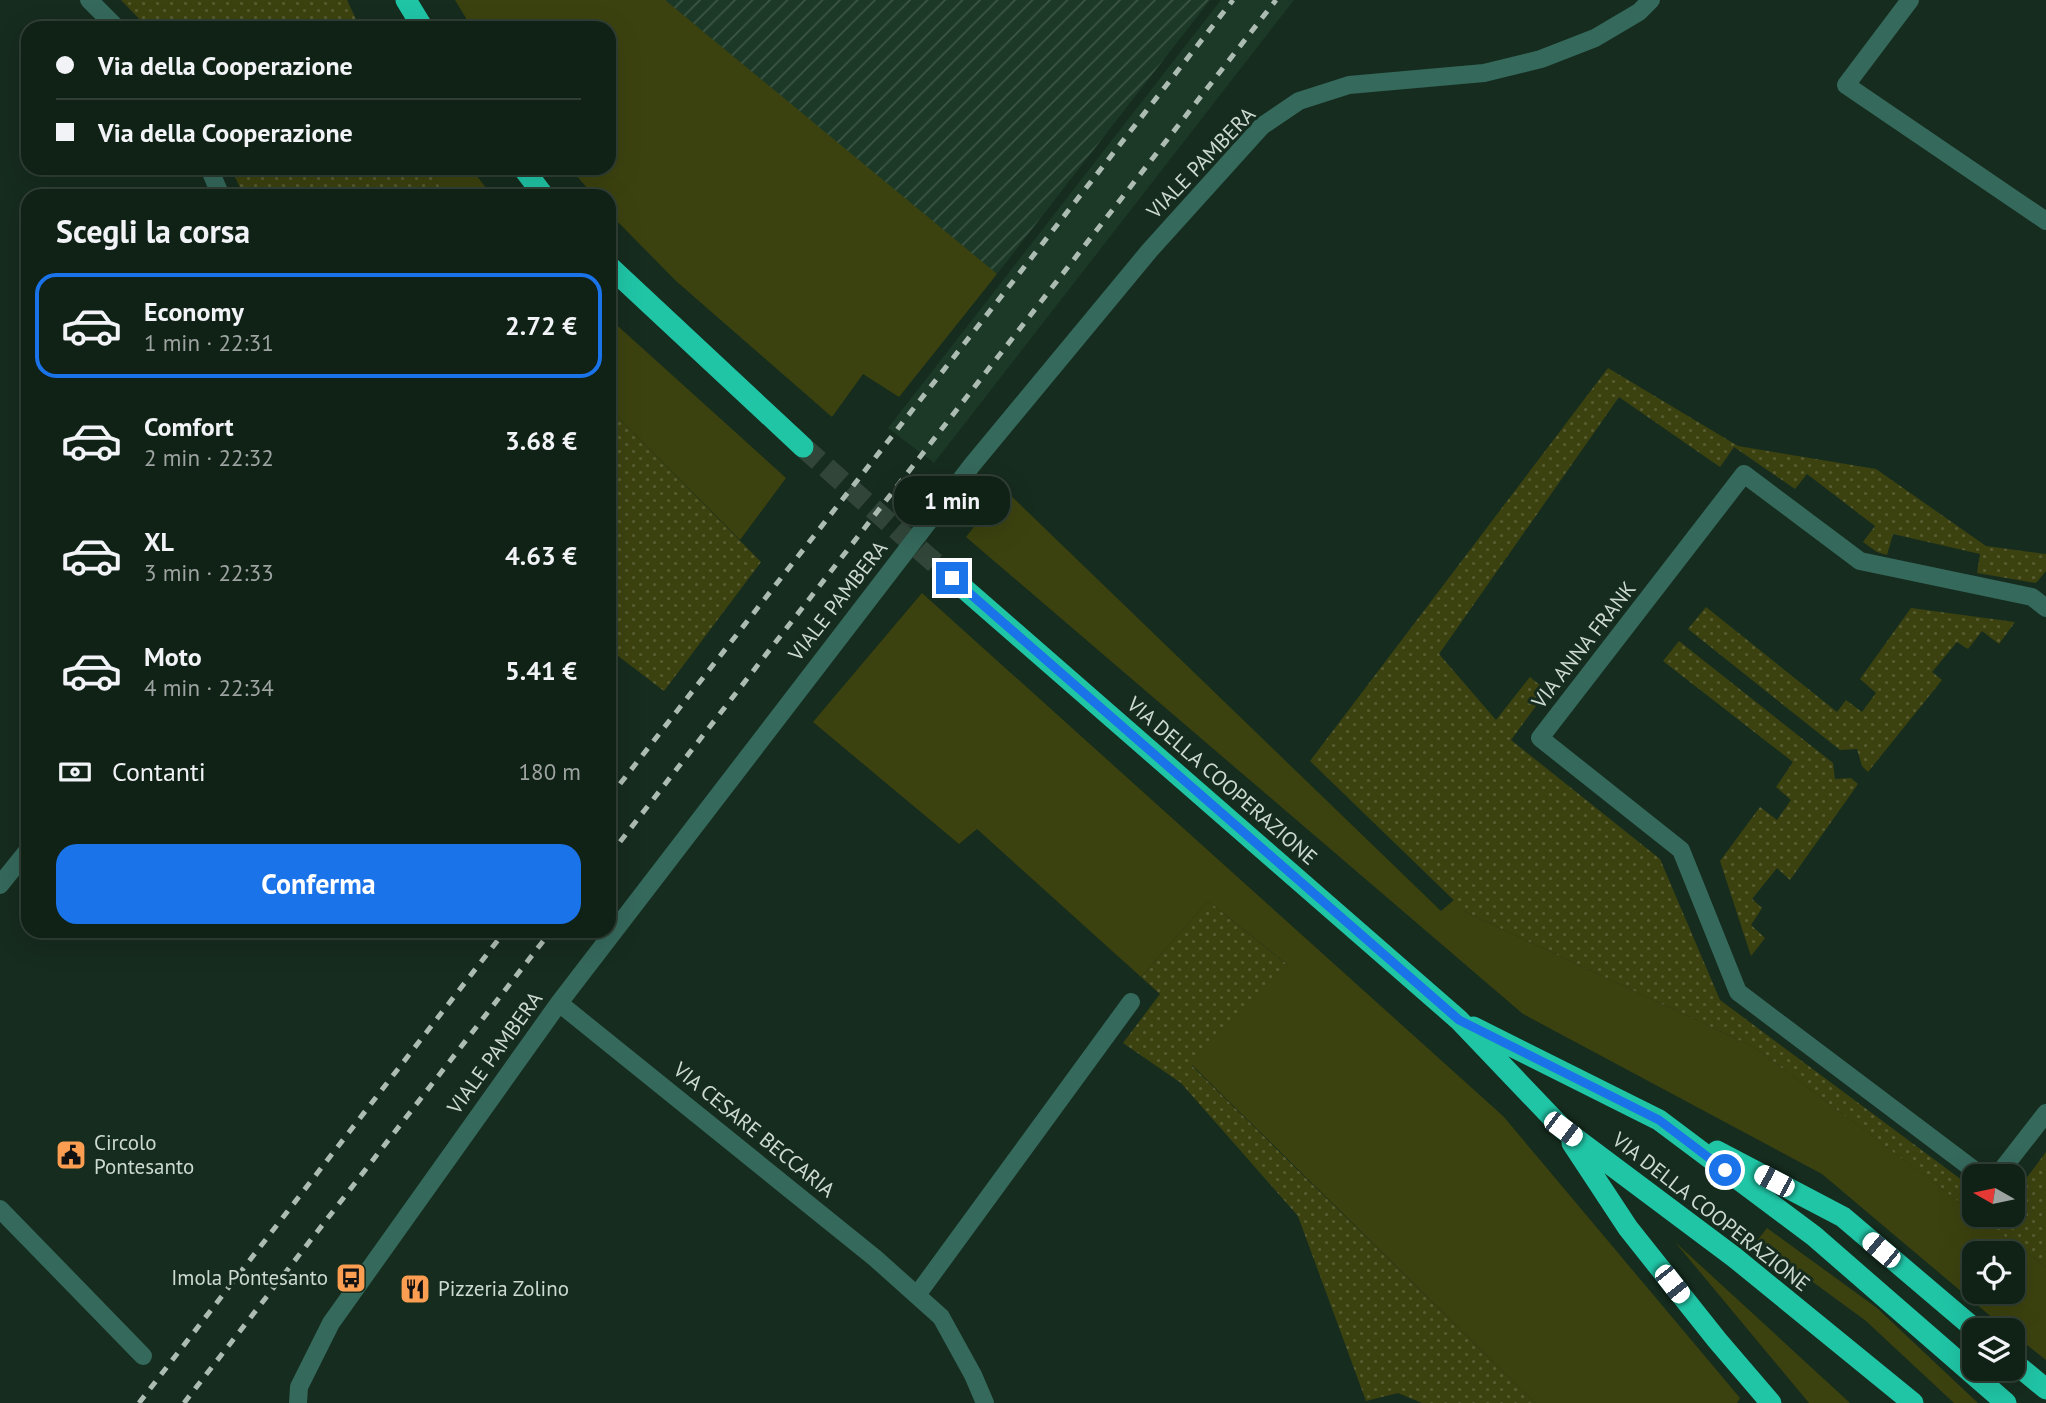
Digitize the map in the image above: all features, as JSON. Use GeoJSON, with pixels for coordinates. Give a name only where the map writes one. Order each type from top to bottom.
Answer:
{"type":"FeatureCollection","features":[{"type":"Feature","properties":{"kind":"highway"},"geometry":{"type":"LineString","coordinates":[[406,0],[419,21]]}},
{"type":"Feature","properties":{"kind":"highway"},"geometry":{"type":"LineString","coordinates":[[616,273],[803,447]]}},
{"type":"Feature","properties":{"kind":"highway","name":"VIA DELLA COOPERAZIONE"},"geometry":{"type":"LineString","coordinates":[[952,578],[1459,1020],[1563,1129],[1734,1257],[1913,1403]]}},
{"type":"Feature","properties":{"kind":"highway","name":"VIA DELLA COOPERAZIONE"},"geometry":{"type":"LineString","coordinates":[[1459,1020],[1659,1120],[1814,1236],[2006,1403]]}},
{"type":"Feature","properties":{"kind":"highway"},"geometry":{"type":"LineString","coordinates":[[1659,1120],[1843,1217],[1962,1318]]}},
{"type":"Feature","properties":{"kind":"highway"},"geometry":{"type":"LineString","coordinates":[[1563,1129],[1628,1228],[1771,1403]]}},
{"type":"Feature","properties":{"kind":"highway"},"geometry":{"type":"LineString","coordinates":[[2025,1372],[2046,1389]]}},
{"type":"Feature","properties":{"kind":"street"},"geometry":{"type":"LineString","coordinates":[[89,0],[110,21]]}},
{"type":"Feature","properties":{"kind":"street","name":"VIALE PAMBERA"},"geometry":{"type":"LineString","coordinates":[[616,928],[972,465],[1150,250],[1262,127],[1299,102],[1349,85],[1484,72],[1541,60],[1595,38],[1639,12],[1651,0]]}},
{"type":"Feature","properties":{"kind":"street"},"geometry":{"type":"LineString","coordinates":[[1910,0],[1846,85],[2046,221]]}},
{"type":"Feature","properties":{"kind":"street","name":"VIA ANNA FRANK"},"geometry":{"type":"LineString","coordinates":[[1966,1164],[1738,992],[1681,850],[1540,738],[1744,474],[1860,561],[2032,597],[2046,608]]}},
{"type":"Feature","properties":{"kind":"street"},"geometry":{"type":"LineString","coordinates":[[0,885],[21,859]]}},
{"type":"Feature","properties":{"kind":"street","name":"VIALE PAMBERA"},"geometry":{"type":"LineString","coordinates":[[298,1403],[299,1387],[331,1323],[559,1003],[609,938]]}},
{"type":"Feature","properties":{"kind":"street"},"geometry":{"type":"LineString","coordinates":[[917,1295],[1131,1002]]}},
{"type":"Feature","properties":{"kind":"street","name":"VIA CESARE BECCARIA"},"geometry":{"type":"LineString","coordinates":[[559,1003],[875,1258],[942,1317],[985,1403]]}},
{"type":"Feature","properties":{"kind":"street"},"geometry":{"type":"LineString","coordinates":[[2006,1164],[2046,1113]]}},
{"type":"Feature","properties":{"kind":"street"},"geometry":{"type":"LineString","coordinates":[[0,1209],[143,1356]]}},
{"type":"Feature","properties":{"kind":"shaded area"},"geometry":{"type":"Polygon","coordinates":[[[630,0],[1210,0],[997,274],[630,0]]]}},
{"type":"Feature","properties":{"kind":"shaded area"},"geometry":{"type":"Polygon","coordinates":[[[1221,0],[1294,0],[934,463],[888,428],[1221,0]]]}},
{"type":"Feature","properties":{"kind":"green space"},"geometry":{"type":"Polygon","coordinates":[[[121,0],[347,0],[357,21],[141,21],[121,0]]]}},
{"type":"Feature","properties":{"kind":"green space"},"geometry":{"type":"Polygon","coordinates":[[[455,0],[665,0],[997,274],[899,397],[863,374],[832,417],[676,281],[616,220],[616,189],[588,189],[576,175],[616,175],[616,21],[468,21],[455,0]]]}},
{"type":"Feature","properties":{"kind":"green space"},"geometry":{"type":"Polygon","coordinates":[[[234,175],[434,175],[440,189],[241,189],[234,175]]]}},
{"type":"Feature","properties":{"kind":"green space"},"geometry":{"type":"Polygon","coordinates":[[[434,175],[476,175],[487,189],[440,189],[434,175]]]}},
{"type":"Feature","properties":{"kind":"green space"},"geometry":{"type":"Polygon","coordinates":[[[616,324],[786,478],[740,540],[616,415],[616,324]]]}},
{"type":"Feature","properties":{"kind":"green space"},"geometry":{"type":"Polygon","coordinates":[[[1608,368],[1738,446],[1876,469],[1986,546],[2046,554],[2046,571],[2036,583],[1977,573],[1980,554],[1893,534],[1887,555],[1877,552],[1863,542],[1875,526],[1807,474],[1795,489],[1734,447],[1720,467],[1619,397],[1439,654],[1496,720],[1530,677],[1547,691],[1511,740],[1660,859],[1720,1000],[1962,1180],[1962,1204],[1754,1047],[1466,912],[1310,761],[1608,368]]]}},
{"type":"Feature","properties":{"kind":"green space"},"geometry":{"type":"Polygon","coordinates":[[[616,415],[761,562],[664,691],[616,654],[616,415]]]}},
{"type":"Feature","properties":{"kind":"green space"},"geometry":{"type":"Polygon","coordinates":[[[1004,489],[1441,911],[1455,899],[1466,912],[1754,1047],[1962,1204],[1962,1227],[1993,1227],[2011,1241],[1962,1241],[1962,1292],[1822,1174],[1523,1014],[966,537],[1004,489]]]}},
{"type":"Feature","properties":{"kind":"green space"},"geometry":{"type":"Polygon","coordinates":[[[922,593],[1503,1116],[1740,1398],[1737,1403],[1535,1403],[1192,1065],[1289,966],[1208,901],[1141,977],[977,829],[959,844],[813,722],[922,593]]]}},
{"type":"Feature","properties":{"kind":"green space"},"geometry":{"type":"Polygon","coordinates":[[[1706,607],[1837,712],[1846,700],[1862,712],[1876,693],[1860,679],[1911,608],[2015,622],[1999,644],[1982,631],[1968,649],[1957,642],[1932,672],[1942,680],[1868,772],[1862,766],[1857,749],[1840,750],[1688,629],[1706,607]]]}},
{"type":"Feature","properties":{"kind":"green space"},"geometry":{"type":"Polygon","coordinates":[[[1679,641],[1833,763],[1835,779],[1851,778],[1858,784],[1790,880],[1777,868],[1752,899],[1762,908],[1751,925],[1765,938],[1751,956],[1720,861],[1760,807],[1777,820],[1791,800],[1776,787],[1793,762],[1663,661],[1679,641]]]}},
{"type":"Feature","properties":{"kind":"green space"},"geometry":{"type":"Polygon","coordinates":[[[1208,901],[1290,967],[1192,1066],[1535,1403],[1422,1403],[1398,1393],[1366,1401],[1298,1216],[1181,1083],[1123,1043],[1160,994],[1141,977],[1208,901]]]}},
{"type":"Feature","properties":{"kind":"green space"},"geometry":{"type":"Polygon","coordinates":[[[2046,1152],[2046,1267],[2025,1251],[2025,1241],[2011,1241],[1992,1227],[2025,1227],[2025,1180],[2046,1152]]]}},
{"type":"Feature","properties":{"kind":"green space"},"geometry":{"type":"Polygon","coordinates":[[[1767,1228],[1877,1308],[1978,1403],[1954,1403],[1866,1321],[1757,1241],[1767,1228]]]}},
{"type":"Feature","properties":{"kind":"green space"},"geometry":{"type":"Polygon","coordinates":[[[1675,1242],[1850,1403],[1809,1403],[1675,1242]]]}},
{"type":"Feature","properties":{"kind":"green space"},"geometry":{"type":"Polygon","coordinates":[[[2025,1251],[2046,1267],[2046,1360],[2025,1343],[2025,1318],[1993,1318],[1976,1304],[2025,1304],[2025,1251]]]}},
{"type":"Feature","properties":{"kind":"tunnel"},"geometry":{"type":"LineString","coordinates":[[803,447],[952,578]]}},
{"type":"Feature","properties":{"kind":"railway"},"geometry":{"type":"LineString","coordinates":[[616,789],[1233,0]]}},
{"type":"Feature","properties":{"kind":"railway"},"geometry":{"type":"LineString","coordinates":[[616,847],[1276,0]]}},
{"type":"Feature","properties":{"kind":"railway"},"geometry":{"type":"LineString","coordinates":[[139,1403],[500,938]]}},
{"type":"Feature","properties":{"kind":"railway"},"geometry":{"type":"LineString","coordinates":[[184,1403],[546,938]]}},
{"type":"Feature","properties":{"kind":"place","name":"Circolo Pontesanto"},"geometry":{"type":"Point","coordinates":[71,1155]}},
{"type":"Feature","properties":{"kind":"place","name":"Imola Pontesanto"},"geometry":{"type":"Point","coordinates":[351,1278]}},
{"type":"Feature","properties":{"kind":"place","name":"Pizzeria Zolino"},"geometry":{"type":"Point","coordinates":[415,1289]}},
{"type":"Feature","properties":{"kind":"route"},"geometry":{"type":"LineString","coordinates":[[952,578],[1459,1020],[1659,1120],[1725,1170]]}}]}
